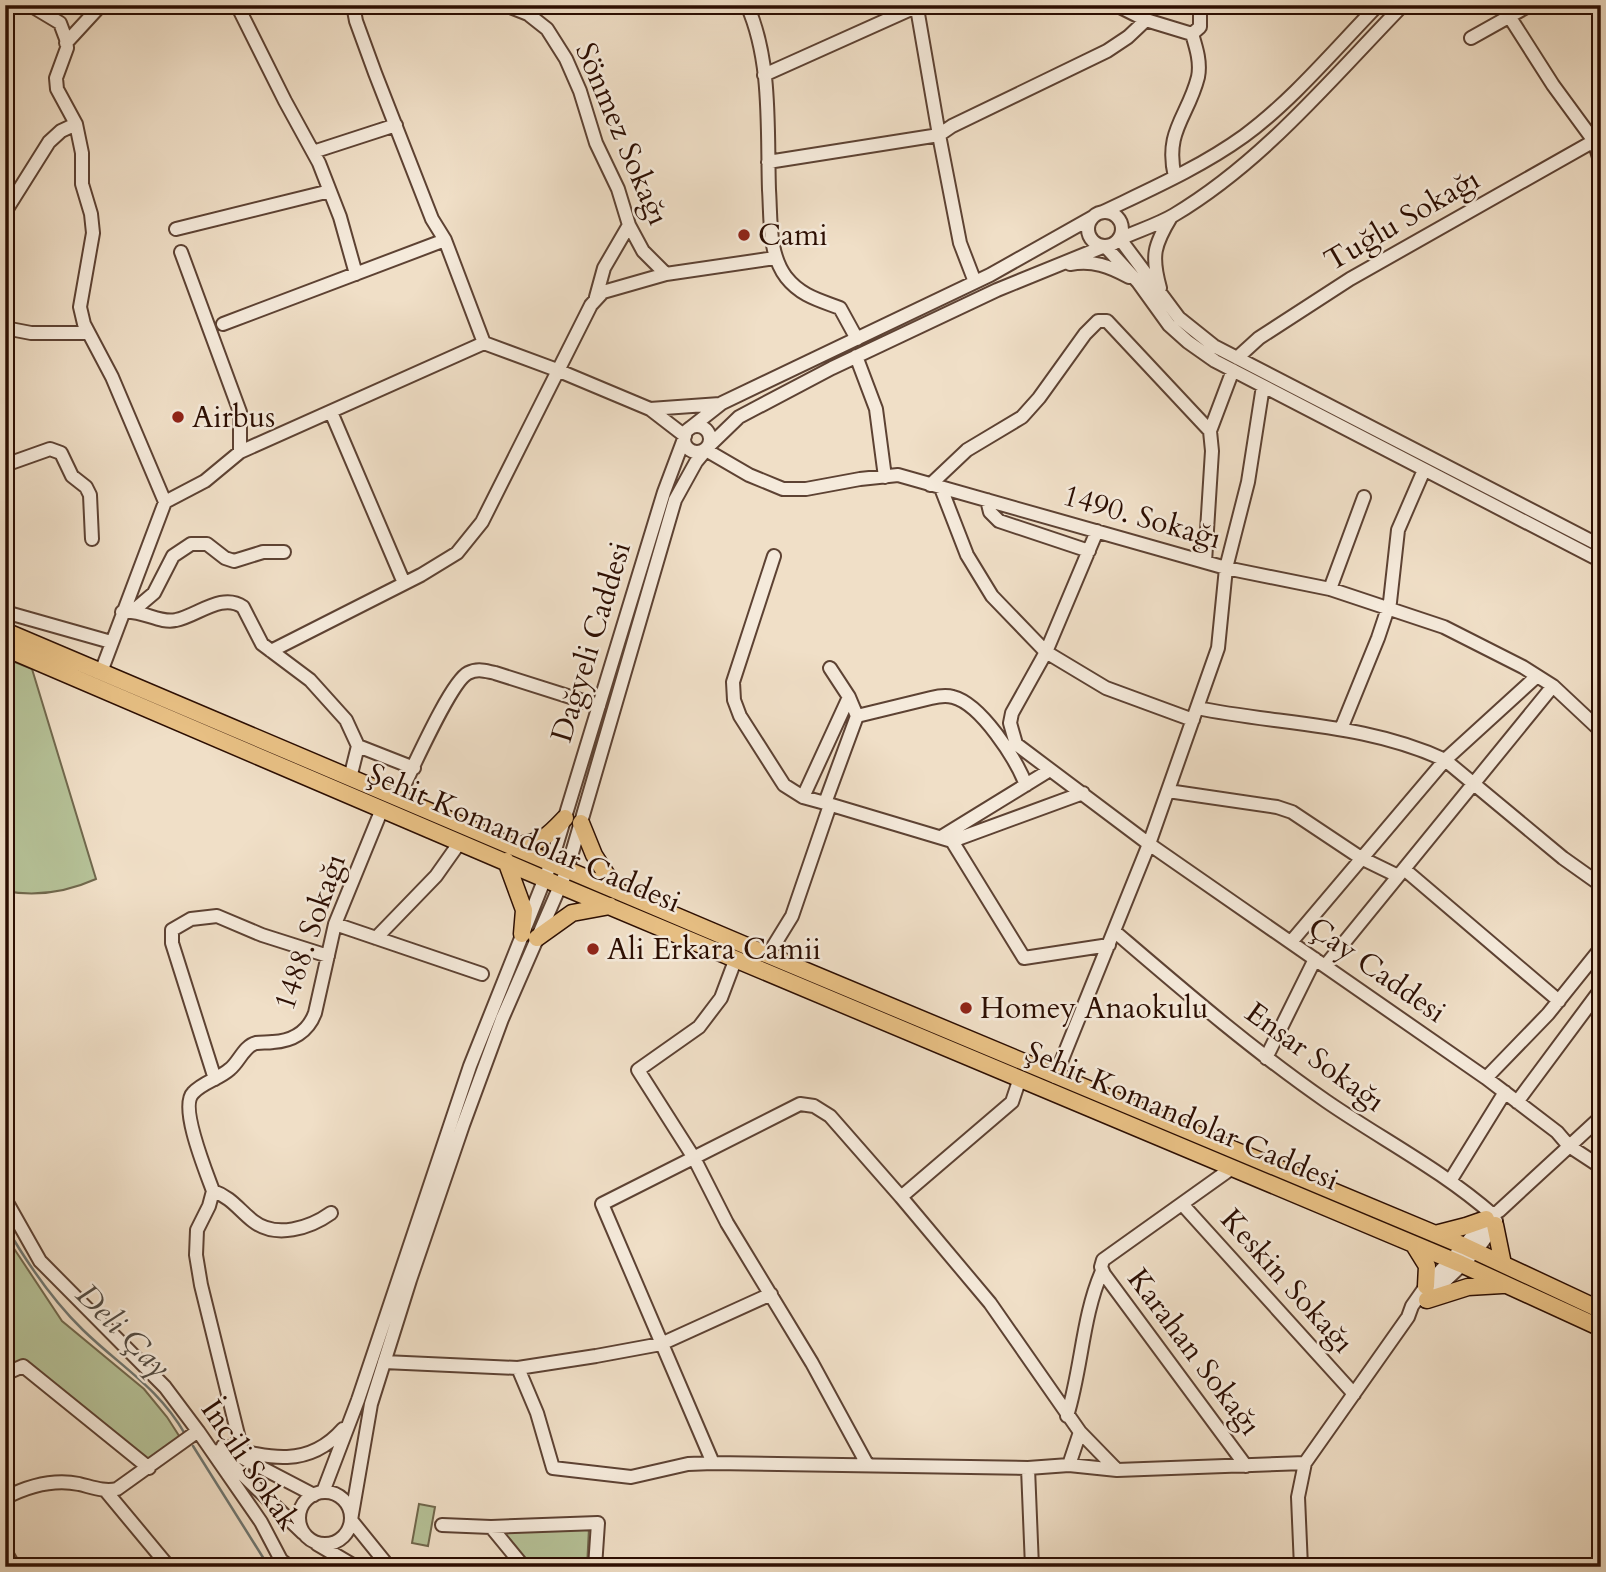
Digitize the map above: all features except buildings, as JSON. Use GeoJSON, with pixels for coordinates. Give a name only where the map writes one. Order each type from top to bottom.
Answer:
{"type":"FeatureCollection","features":[{"type":"Feature","properties":{"kind":"main road","name":"Şehit Komandolar Caddesi"},"geometry":{"type":"LineString","coordinates":[[5,631],[398,798],[548,871],[561,886],[614,898],[768,956],[1470,1249],[1601,1310]]}},
{"type":"Feature","properties":{"kind":"main road","name":"Şehit Komandolar Caddesi"},"geometry":{"type":"LineString","coordinates":[[5,648],[460,842],[508,853]]}},
{"type":"Feature","properties":{"kind":"main road"},"geometry":{"type":"LineString","coordinates":[[573,821],[594,855],[614,898],[572,913],[530,936],[508,853],[538,842],[573,821]]}},
{"type":"Feature","properties":{"kind":"main road","name":"Şehit Komandolar Caddesi"},"geometry":{"type":"LineString","coordinates":[[548,871],[567,870],[614,898],[736,958],[1456,1262],[1601,1328]]}},
{"type":"Feature","properties":{"kind":"main road"},"geometry":{"type":"LineString","coordinates":[[1434,1234],[1493,1217],[1503,1264]]}},
{"type":"Feature","properties":{"kind":"main road"},"geometry":{"type":"LineString","coordinates":[[1414,1245],[1427,1266],[1426,1293],[1507,1285]]}},
{"type":"Feature","properties":{"kind":"street"},"geometry":{"type":"LineString","coordinates":[[30,5],[60,23],[66,43]]}},
{"type":"Feature","properties":{"kind":"street"},"geometry":{"type":"LineString","coordinates":[[101,672],[111,642],[128,611],[165,502],[112,377],[83,324],[80,307],[93,233],[91,214],[82,184],[82,153],[76,124],[57,89],[57,78],[66,43],[102,5]]}},
{"type":"Feature","properties":{"kind":"street"},"geometry":{"type":"LineString","coordinates":[[237,5],[313,152],[330,191],[356,274]]}},
{"type":"Feature","properties":{"kind":"street"},"geometry":{"type":"LineString","coordinates":[[353,5],[356,21],[432,219],[445,240],[484,343]]}},
{"type":"Feature","properties":{"kind":"street","name":"Sönmez Sokağı"},"geometry":{"type":"LineString","coordinates":[[505,5],[528,14],[547,29],[566,59],[580,91],[596,144],[618,189],[629,225],[643,251],[666,274]]}},
{"type":"Feature","properties":{"kind":"street"},"geometry":{"type":"LineString","coordinates":[[747,5],[757,27],[764,75],[775,258],[785,276],[803,295],[840,308],[857,339]]}},
{"type":"Feature","properties":{"kind":"street"},"geometry":{"type":"LineString","coordinates":[[1116,5],[1146,20],[1192,34]]}},
{"type":"Feature","properties":{"kind":"street"},"geometry":{"type":"LineString","coordinates":[[1192,34],[1200,27],[1200,5]]}},
{"type":"Feature","properties":{"kind":"street"},"geometry":{"type":"LineString","coordinates":[[687,433],[698,426],[706,430],[710,437],[707,448],[698,453],[690,451],[685,444],[687,433],[722,404],[975,282],[1098,214],[1175,177],[1245,135],[1283,101],[1378,5]]}},
{"type":"Feature","properties":{"kind":"street"},"geometry":{"type":"LineString","coordinates":[[1049,268],[1116,243],[1171,217],[1223,182],[1270,142],[1403,5]]}},
{"type":"Feature","properties":{"kind":"street"},"geometry":{"type":"LineString","coordinates":[[1471,38],[1506,10],[1530,5]]}},
{"type":"Feature","properties":{"kind":"street"},"geometry":{"type":"LineString","coordinates":[[764,75],[918,6],[960,243],[975,282]]}},
{"type":"Feature","properties":{"kind":"street"},"geometry":{"type":"LineString","coordinates":[[1506,10],[1553,85],[1597,139],[1601,163]]}},
{"type":"Feature","properties":{"kind":"street"},"geometry":{"type":"LineString","coordinates":[[768,162],[939,135],[952,126],[1107,51],[1128,37],[1146,20]]}},
{"type":"Feature","properties":{"kind":"street"},"geometry":{"type":"LineString","coordinates":[[1175,177],[1171,160],[1172,141],[1198,77],[1198,56],[1192,34]]}},
{"type":"Feature","properties":{"kind":"street"},"geometry":{"type":"LineString","coordinates":[[5,212],[49,142],[61,131],[76,124]]}},
{"type":"Feature","properties":{"kind":"street"},"geometry":{"type":"LineString","coordinates":[[313,152],[396,125]]}},
{"type":"Feature","properties":{"kind":"street","name":"Tuğlu Sokağı"},"geometry":{"type":"LineString","coordinates":[[1235,364],[1259,338],[1350,279],[1597,139]]}},
{"type":"Feature","properties":{"kind":"street"},"geometry":{"type":"LineString","coordinates":[[176,229],[330,191]]}},
{"type":"Feature","properties":{"kind":"street"},"geometry":{"type":"LineString","coordinates":[[1601,547],[1235,364],[1188,342],[1169,325],[1138,282],[1105,246],[1094,242],[1088,233],[1090,221],[1098,214],[1114,214],[1122,222],[1120,239],[1179,318],[1194,331],[1235,364],[1263,386],[1601,561]]}},
{"type":"Feature","properties":{"kind":"street"},"geometry":{"type":"LineString","coordinates":[[1162,295],[1154,268],[1154,255],[1157,241],[1171,217]]}},
{"type":"Feature","properties":{"kind":"street"},"geometry":{"type":"LineString","coordinates":[[271,651],[457,553],[482,522],[557,370],[596,298],[604,268],[629,225]]}},
{"type":"Feature","properties":{"kind":"street"},"geometry":{"type":"LineString","coordinates":[[223,324],[445,240]]}},
{"type":"Feature","properties":{"kind":"street"},"geometry":{"type":"LineString","coordinates":[[181,252],[240,412],[240,452]]}},
{"type":"Feature","properties":{"kind":"street"},"geometry":{"type":"LineString","coordinates":[[596,298],[611,288],[666,274],[775,258]]}},
{"type":"Feature","properties":{"kind":"street"},"geometry":{"type":"LineString","coordinates":[[1049,268],[1083,262],[1100,263],[1138,282]]}},
{"type":"Feature","properties":{"kind":"street","name":"Dağyeli Caddesi"},"geometry":{"type":"LineString","coordinates":[[530,936],[548,871],[573,821],[675,500],[696,462],[739,417],[753,408],[856,356],[1049,268]]}},
{"type":"Feature","properties":{"kind":"street"},"geometry":{"type":"LineString","coordinates":[[1210,431],[1107,321],[1098,321],[1022,416],[967,450],[936,486],[967,555],[992,596],[1046,652],[1106,688],[1195,714],[1342,729],[1431,753],[1445,760],[1563,858],[1601,885]]}},
{"type":"Feature","properties":{"kind":"street"},"geometry":{"type":"LineString","coordinates":[[5,328],[31,333],[88,333]]}},
{"type":"Feature","properties":{"kind":"street"},"geometry":{"type":"LineString","coordinates":[[165,502],[205,481],[240,452],[484,343],[650,409],[687,433]]}},
{"type":"Feature","properties":{"kind":"street"},"geometry":{"type":"LineString","coordinates":[[856,356],[876,409],[885,477]]}},
{"type":"Feature","properties":{"kind":"street"},"geometry":{"type":"LineString","coordinates":[[1205,562],[1212,451],[1210,431],[1235,364]]}},
{"type":"Feature","properties":{"kind":"street"},"geometry":{"type":"LineString","coordinates":[[1055,1077],[1149,844],[1218,648],[1226,568],[1248,482],[1263,386]]}},
{"type":"Feature","properties":{"kind":"street"},"geometry":{"type":"LineString","coordinates":[[650,409],[722,404]]}},
{"type":"Feature","properties":{"kind":"street"},"geometry":{"type":"LineString","coordinates":[[331,412],[404,583]]}},
{"type":"Feature","properties":{"kind":"street","name":"Dağyeli Caddesi"},"geometry":{"type":"LineString","coordinates":[[530,936],[561,886],[567,870],[573,821],[599,706],[664,492],[687,433]]}},
{"type":"Feature","properties":{"kind":"street","name":"1490. Sokağı"},"geometry":{"type":"LineString","coordinates":[[707,448],[749,475],[783,489],[806,489],[898,475],[1226,568],[1330,589],[1444,627],[1538,676],[1553,686],[1601,731]]}},
{"type":"Feature","properties":{"kind":"street"},"geometry":{"type":"LineString","coordinates":[[5,465],[46,450],[58,450],[72,476],[80,480],[90,495],[92,539]]}},
{"type":"Feature","properties":{"kind":"street"},"geometry":{"type":"LineString","coordinates":[[1342,729],[1391,598],[1398,530],[1424,470]]}},
{"type":"Feature","properties":{"kind":"street"},"geometry":{"type":"LineString","coordinates":[[1330,589],[1364,497]]}},
{"type":"Feature","properties":{"kind":"street"},"geometry":{"type":"LineString","coordinates":[[987,500],[989,512],[999,521],[1088,551]]}},
{"type":"Feature","properties":{"kind":"street","name":"Çay Caddesi"},"geometry":{"type":"LineString","coordinates":[[1097,531],[1046,652],[1012,713],[1010,723],[1016,744],[1149,844],[1486,1078],[1557,1132],[1569,1146],[1601,1167]]}},
{"type":"Feature","properties":{"kind":"street"},"geometry":{"type":"LineString","coordinates":[[128,611],[154,593],[173,556],[191,544],[206,544],[225,558],[234,561],[263,552],[285,552]]}},
{"type":"Feature","properties":{"kind":"street"},"geometry":{"type":"LineString","coordinates":[[775,556],[733,682],[734,699],[740,716],[784,785],[803,797],[946,839],[1083,793]]}},
{"type":"Feature","properties":{"kind":"street"},"geometry":{"type":"LineString","coordinates":[[128,611],[175,621],[225,602],[238,604],[246,611],[253,631],[262,644],[310,680],[346,720],[358,746],[350,778]]}},
{"type":"Feature","properties":{"kind":"street"},"geometry":{"type":"LineString","coordinates":[[5,612],[111,642]]}},
{"type":"Feature","properties":{"kind":"street"},"geometry":{"type":"LineString","coordinates":[[768,956],[792,916],[857,716],[849,697],[830,668]]}},
{"type":"Feature","properties":{"kind":"street"},"geometry":{"type":"LineString","coordinates":[[398,798],[451,693],[465,674],[479,669],[599,706]]}},
{"type":"Feature","properties":{"kind":"street"},"geometry":{"type":"LineString","coordinates":[[1291,942],[1445,760],[1538,676]]}},
{"type":"Feature","properties":{"kind":"street"},"geometry":{"type":"LineString","coordinates":[[1266,1058],[1320,962],[1401,872],[1553,686]]}},
{"type":"Feature","properties":{"kind":"street"},"geometry":{"type":"LineString","coordinates":[[857,716],[943,695],[954,697],[974,709],[1007,747],[1019,765],[1026,785]]}},
{"type":"Feature","properties":{"kind":"street"},"geometry":{"type":"LineString","coordinates":[[803,797],[849,697]]}},
{"type":"Feature","properties":{"kind":"street"},"geometry":{"type":"LineString","coordinates":[[358,746],[414,768]]}},
{"type":"Feature","properties":{"kind":"street"},"geometry":{"type":"LineString","coordinates":[[946,839],[1050,770]]}},
{"type":"Feature","properties":{"kind":"street"},"geometry":{"type":"LineString","coordinates":[[1168,791],[1277,807],[1292,812],[1361,858],[1401,872],[1559,1001]]}},
{"type":"Feature","properties":{"kind":"street","name":"1488. Sokağı"},"geometry":{"type":"LineString","coordinates":[[213,1191],[188,1103],[194,1092],[232,1068],[250,1046],[258,1042],[290,1039],[306,1029],[315,1013],[335,924],[382,808]]}},
{"type":"Feature","properties":{"kind":"street"},"geometry":{"type":"LineString","coordinates":[[946,839],[1024,958],[1109,945]]}},
{"type":"Feature","properties":{"kind":"street"},"geometry":{"type":"LineString","coordinates":[[376,938],[436,876],[460,842]]}},
{"type":"Feature","properties":{"kind":"street"},"geometry":{"type":"LineString","coordinates":[[215,1079],[172,943],[172,930],[198,917],[217,916],[262,935],[328,956]]}},
{"type":"Feature","properties":{"kind":"street"},"geometry":{"type":"LineString","coordinates":[[335,924],[482,974]]}},
{"type":"Feature","properties":{"kind":"street","name":"Ensar Sokağı"},"geometry":{"type":"LineString","coordinates":[[1114,931],[1266,1058],[1327,1102],[1450,1181],[1493,1217]]}},
{"type":"Feature","properties":{"kind":"street"},"geometry":{"type":"LineString","coordinates":[[530,936],[467,1113],[371,1404],[349,1528],[338,1541],[330,1544],[310,1539],[302,1530],[299,1514],[307,1500],[318,1493],[350,1421],[470,1066],[530,936]]}},
{"type":"Feature","properties":{"kind":"street"},"geometry":{"type":"LineString","coordinates":[[1486,1078],[1559,1001],[1601,948]]}},
{"type":"Feature","properties":{"kind":"street"},"geometry":{"type":"LineString","coordinates":[[736,958],[721,998],[699,1027],[638,1070],[694,1158],[727,1223],[812,1363],[867,1464]]}},
{"type":"Feature","properties":{"kind":"street"},"geometry":{"type":"LineString","coordinates":[[1517,1102],[1601,989]]}},
{"type":"Feature","properties":{"kind":"street"},"geometry":{"type":"LineString","coordinates":[[901,1196],[1012,1102],[1020,1078]]}},
{"type":"Feature","properties":{"kind":"street"},"geometry":{"type":"LineString","coordinates":[[1450,1181],[1505,1092]]}},
{"type":"Feature","properties":{"kind":"street"},"geometry":{"type":"LineString","coordinates":[[713,1463],[603,1205],[800,1104],[814,1106],[830,1116],[901,1196],[990,1303],[1080,1433],[1117,1470]]}},
{"type":"Feature","properties":{"kind":"street"},"geometry":{"type":"LineString","coordinates":[[1301,1567],[1298,1497],[1305,1463],[1426,1293],[1470,1249],[1493,1217],[1601,1117]]}},
{"type":"Feature","properties":{"kind":"street","name":"Karahan Sokağı"},"geometry":{"type":"LineString","coordinates":[[1232,1168],[1103,1260],[1102,1270],[1246,1466]]}},
{"type":"Feature","properties":{"kind":"street"},"geometry":{"type":"LineString","coordinates":[[242,1451],[201,1285],[196,1255],[197,1230],[213,1191],[230,1199],[256,1223],[270,1228],[301,1228],[331,1213]]}},
{"type":"Feature","properties":{"kind":"street","name":"İncili Sokak"},"geometry":{"type":"LineString","coordinates":[[5,1199],[40,1261],[165,1387],[261,1522],[281,1560],[290,1567]]}},
{"type":"Feature","properties":{"kind":"street","name":"Keskin Sokağı"},"geometry":{"type":"LineString","coordinates":[[1182,1204],[1353,1394]]}},
{"type":"Feature","properties":{"kind":"street"},"geometry":{"type":"LineString","coordinates":[[1067,1416],[1077,1383],[1089,1307],[1102,1270]]}},
{"type":"Feature","properties":{"kind":"street"},"geometry":{"type":"LineString","coordinates":[[384,1362],[518,1368],[661,1344],[771,1294]]}},
{"type":"Feature","properties":{"kind":"street"},"geometry":{"type":"LineString","coordinates":[[5,1374],[23,1366],[149,1468]]}},
{"type":"Feature","properties":{"kind":"street"},"geometry":{"type":"LineString","coordinates":[[518,1368],[537,1413],[553,1468],[631,1477],[688,1464],[713,1463],[1028,1468],[1069,1465],[1117,1470],[1305,1463]]}},
{"type":"Feature","properties":{"kind":"street"},"geometry":{"type":"LineString","coordinates":[[223,1446],[280,1458],[299,1457],[332,1442],[350,1421]]}},
{"type":"Feature","properties":{"kind":"street"},"geometry":{"type":"LineString","coordinates":[[198,1431],[318,1493],[332,1493],[346,1503],[351,1520],[390,1567]]}},
{"type":"Feature","properties":{"kind":"street"},"geometry":{"type":"LineString","coordinates":[[5,1498],[25,1488],[49,1483],[66,1482],[105,1490],[122,1487],[198,1431]]}},
{"type":"Feature","properties":{"kind":"street"},"geometry":{"type":"LineString","coordinates":[[198,1431],[310,1539],[356,1567]]}},
{"type":"Feature","properties":{"kind":"street"},"geometry":{"type":"LineString","coordinates":[[1069,1465],[1080,1433]]}},
{"type":"Feature","properties":{"kind":"street"},"geometry":{"type":"LineString","coordinates":[[1028,1468],[1032,1567]]}},
{"type":"Feature","properties":{"kind":"street"},"geometry":{"type":"LineString","coordinates":[[5,1507],[32,1488]]}},
{"type":"Feature","properties":{"kind":"street"},"geometry":{"type":"LineString","coordinates":[[105,1490],[169,1567]]}},
{"type":"Feature","properties":{"kind":"street"},"geometry":{"type":"LineString","coordinates":[[442,1525],[491,1527],[598,1523],[595,1567]]}},
{"type":"Feature","properties":{"kind":"street"},"geometry":{"type":"LineString","coordinates":[[491,1527],[524,1567]]}},
{"type":"Feature","properties":{"kind":"green space"},"geometry":{"type":"Polygon","coordinates":[[[5,658],[32,669],[96,879],[74,887],[40,893],[5,891],[5,658]]]}},
{"type":"Feature","properties":{"kind":"green space"},"geometry":{"type":"Polygon","coordinates":[[[5,1235],[62,1321],[144,1389],[183,1442],[151,1464],[33,1368],[5,1380],[5,1235]]]}},
{"type":"Feature","properties":{"kind":"green space"},"geometry":{"type":"Polygon","coordinates":[[[419,1504],[435,1507],[428,1546],[412,1543],[419,1504]]]}},
{"type":"Feature","properties":{"kind":"green space"},"geometry":{"type":"Polygon","coordinates":[[[589,1528],[587,1567],[526,1567],[494,1529],[589,1528]]]}},
{"type":"Feature","properties":{"kind":"waterway","name":"Deli Çay"},"geometry":{"type":"LineString","coordinates":[[5,1225],[50,1294],[83,1330],[151,1390],[185,1434]]}},
{"type":"Feature","properties":{"kind":"waterway","name":"Deli Çay"},"geometry":{"type":"LineString","coordinates":[[193,1446],[269,1567]]}},
{"type":"Feature","properties":{"kind":"place","name":"Cami"},"geometry":{"type":"Point","coordinates":[744,235]}},
{"type":"Feature","properties":{"kind":"place","name":"Airbus"},"geometry":{"type":"Point","coordinates":[178,417]}},
{"type":"Feature","properties":{"kind":"place","name":"Ali Erkara Camii"},"geometry":{"type":"Point","coordinates":[593,949]}},
{"type":"Feature","properties":{"kind":"place","name":"Homey Anaokulu"},"geometry":{"type":"Point","coordinates":[966,1008]}}]}
